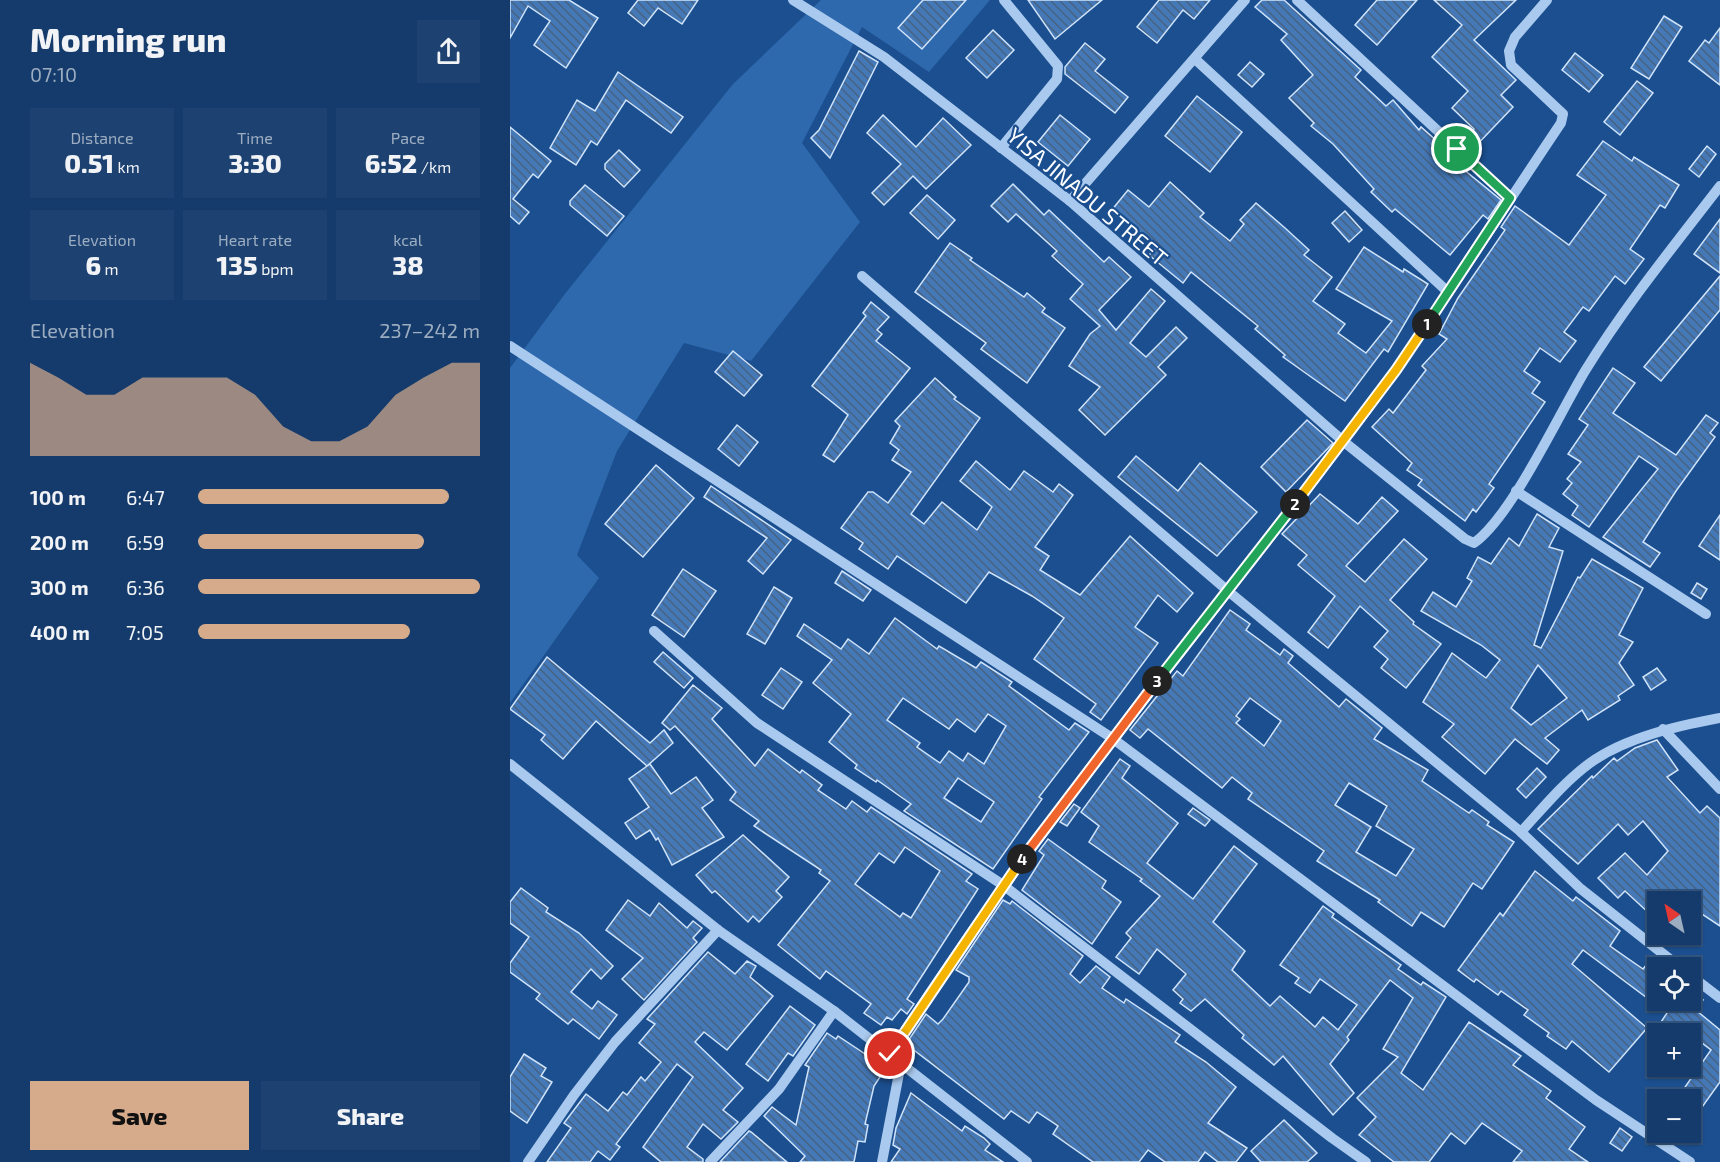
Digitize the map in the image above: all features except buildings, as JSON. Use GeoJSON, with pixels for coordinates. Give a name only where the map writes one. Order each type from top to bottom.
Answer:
{"type":"FeatureCollection","features":[{"type":"Feature","properties":{"kind":"street","name":"YISA JINADU STREET"},"geometry":{"type":"LineString","coordinates":[[793,0],[884,57],[1070,201],[1343,441],[1465,539],[1474,543],[1484,536],[1516,491]]}},
{"type":"Feature","properties":{"kind":"street"},"geometry":{"type":"LineString","coordinates":[[1001,148],[1057,79],[1059,72],[1058,66],[1004,0]]}},
{"type":"Feature","properties":{"kind":"street"},"geometry":{"type":"LineString","coordinates":[[1070,201],[1245,0]]}},
{"type":"Feature","properties":{"kind":"street"},"geometry":{"type":"LineString","coordinates":[[1297,0],[1510,198]]}},
{"type":"Feature","properties":{"kind":"street"},"geometry":{"type":"LineString","coordinates":[[890,1054],[1003,885],[1112,738],[1228,591],[1396,370],[1561,123],[1563,114],[1511,65],[1509,51],[1515,37],[1547,0]]}},
{"type":"Feature","properties":{"kind":"street"},"geometry":{"type":"LineString","coordinates":[[1194,59],[1448,292]]}},
{"type":"Feature","properties":{"kind":"street"},"geometry":{"type":"LineString","coordinates":[[1706,614],[1516,491],[1586,369],[1644,284],[1720,186]]}},
{"type":"Feature","properties":{"kind":"street"},"geometry":{"type":"LineString","coordinates":[[862,276],[1228,591],[1521,832],[1581,889],[1667,957]]}},
{"type":"Feature","properties":{"kind":"street"},"geometry":{"type":"LineString","coordinates":[[510,346],[1112,738],[1596,1100],[1690,1162]]}},
{"type":"Feature","properties":{"kind":"street"},"geometry":{"type":"LineString","coordinates":[[654,631],[757,723],[1003,885],[1366,1162]]}},
{"type":"Feature","properties":{"kind":"street"},"geometry":{"type":"LineString","coordinates":[[1521,832],[1576,774],[1592,761],[1663,729],[1720,718]]}},
{"type":"Feature","properties":{"kind":"street"},"geometry":{"type":"LineString","coordinates":[[1663,729],[1720,789]]}},
{"type":"Feature","properties":{"kind":"street"},"geometry":{"type":"LineString","coordinates":[[510,764],[718,930],[834,1011],[1027,1162]]}},
{"type":"Feature","properties":{"kind":"street"},"geometry":{"type":"LineString","coordinates":[[528,1162],[574,1095],[615,1042],[718,930]]}},
{"type":"Feature","properties":{"kind":"street"},"geometry":{"type":"LineString","coordinates":[[1701,983],[1720,998]]}},
{"type":"Feature","properties":{"kind":"street"},"geometry":{"type":"LineString","coordinates":[[710,1162],[779,1089],[834,1011]]}},
{"type":"Feature","properties":{"kind":"street"},"geometry":{"type":"LineString","coordinates":[[882,1162],[901,1063]]}},
{"type":"Feature","properties":{"kind":"shaded area"},"geometry":{"type":"Polygon","coordinates":[[[821,0],[990,0],[929,72],[862,27],[802,143],[860,222],[751,361],[684,343],[617,451],[577,555],[599,578],[510,703],[510,368],[564,295],[733,84],[821,0]]]}},
{"type":"Feature","properties":{"kind":"route"},"geometry":{"type":"LineString","coordinates":[[890,1054],[1003,885],[1112,738],[1228,591],[1396,370],[1510,198],[1457,149]]}}]}
